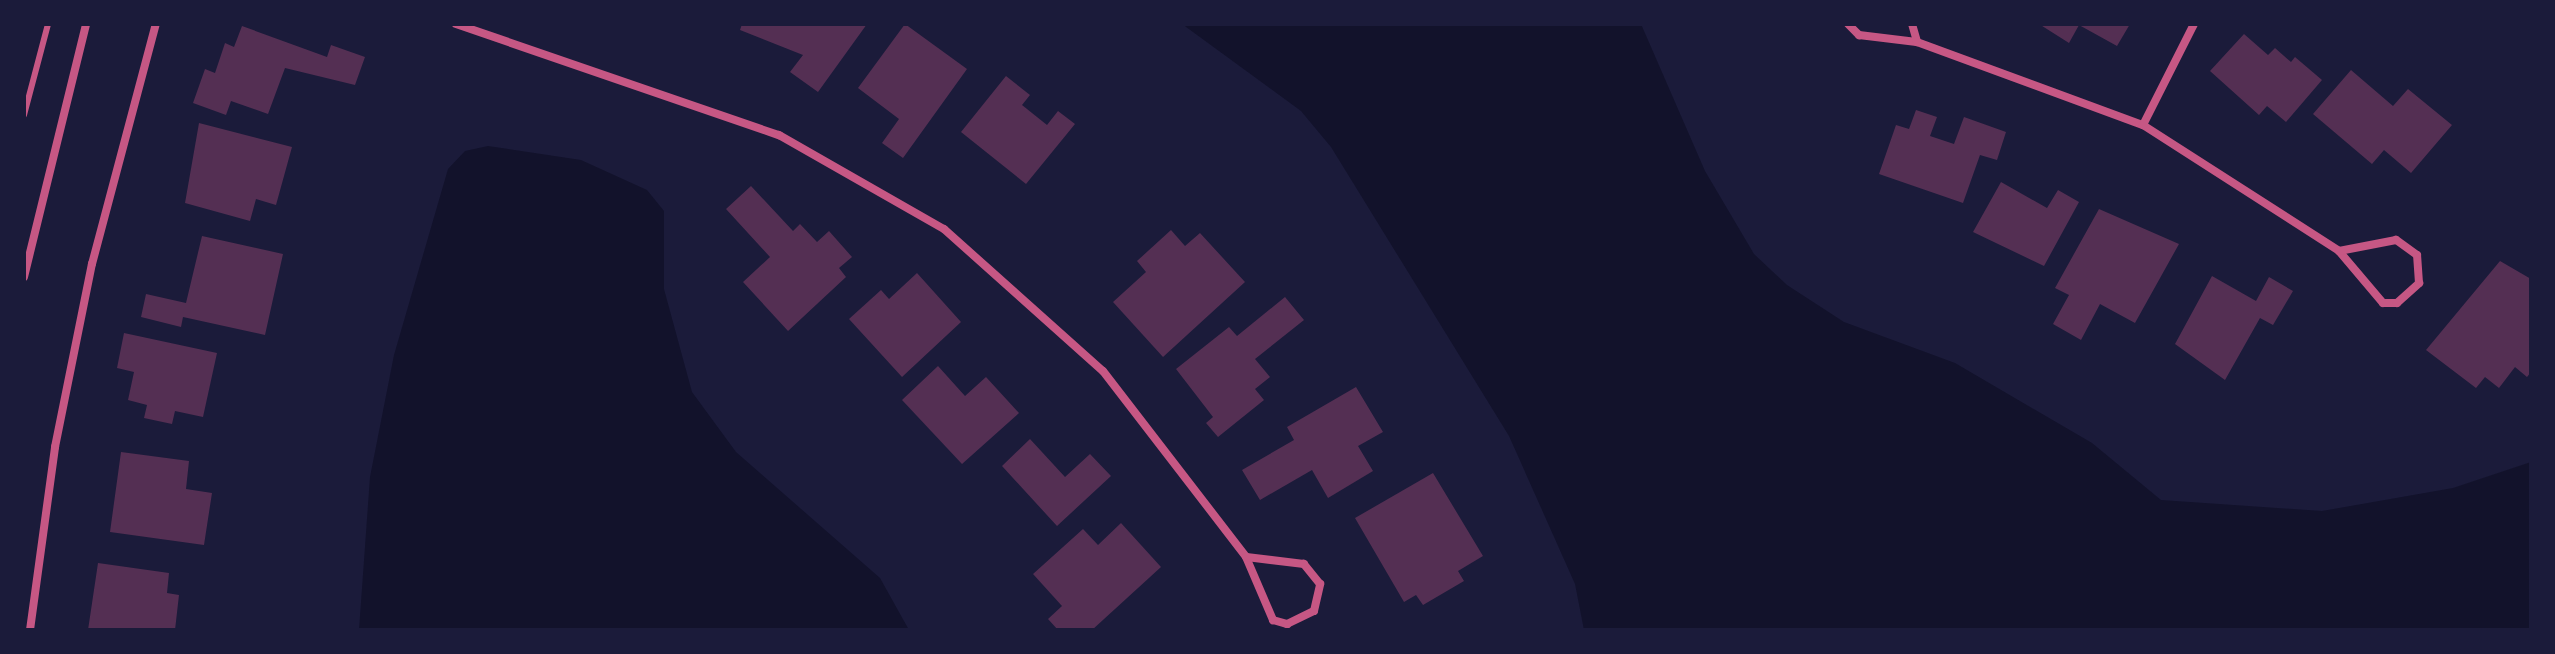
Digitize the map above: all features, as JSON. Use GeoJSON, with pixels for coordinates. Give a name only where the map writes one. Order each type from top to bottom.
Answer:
{"type":"FeatureCollection","features":[{"type":"Feature","properties":{"kind":"street"},"geometry":{"type":"LineString","coordinates":[[24,277],[86,24]]}},
{"type":"Feature","properties":{"kind":"street"},"geometry":{"type":"LineString","coordinates":[[30,630],[55,447],[92,264],[156,24]]}},
{"type":"Feature","properties":{"kind":"street"},"geometry":{"type":"LineString","coordinates":[[456,24],[779,135],[944,229],[1103,371],[1246,557],[1273,620],[1287,624],[1314,611],[1320,584],[1304,564],[1246,557]]}},
{"type":"Feature","properties":{"kind":"street"},"geometry":{"type":"LineString","coordinates":[[1848,24],[1859,35],[1917,42],[2143,125],[2339,251],[2383,303],[2397,303],[2419,283],[2417,255],[2396,240],[2339,251]]}},
{"type":"Feature","properties":{"kind":"street"},"geometry":{"type":"LineString","coordinates":[[1912,24],[1917,42]]}},
{"type":"Feature","properties":{"kind":"street"},"geometry":{"type":"LineString","coordinates":[[2143,125],[2194,24]]}},
{"type":"Feature","properties":{"kind":"lane"},"geometry":{"type":"LineString","coordinates":[[24,115],[48,24]]}},
{"type":"Feature","properties":{"kind":"shaded area"},"geometry":{"type":"Polygon","coordinates":[[[1182,24],[1641,24],[1705,171],[1754,254],[1787,285],[1844,322],[1955,363],[2092,443],[2161,500],[2322,511],[2453,488],[2531,462],[2531,630],[1584,630],[1575,584],[1509,436],[1331,147],[1301,111],[1182,24]]]}},
{"type":"Feature","properties":{"kind":"shaded area"},"geometry":{"type":"Polygon","coordinates":[[[488,146],[581,160],[647,190],[664,211],[664,289],[692,392],[736,452],[880,578],[909,630],[359,630],[370,477],[394,355],[448,169],[465,151],[488,146]]]}},
{"type":"Feature","properties":{"kind":"building"},"geometry":{"type":"Polygon","coordinates":[[[742,24],[867,24],[818,92],[790,72],[803,55],[740,30],[742,24]]]}},
{"type":"Feature","properties":{"kind":"building"},"geometry":{"type":"Polygon","coordinates":[[[905,24],[967,69],[903,158],[882,143],[899,119],[858,88],[905,24]]]}},
{"type":"Feature","properties":{"kind":"building"},"geometry":{"type":"Polygon","coordinates":[[[2039,24],[2130,24],[2117,46],[2079,25],[2069,43],[2039,24]]]}},
{"type":"Feature","properties":{"kind":"building"},"geometry":{"type":"Polygon","coordinates":[[[242,26],[327,57],[331,45],[365,57],[355,85],[285,68],[268,114],[231,101],[226,115],[193,103],[205,69],[215,73],[225,43],[234,47],[242,26]]]}},
{"type":"Feature","properties":{"kind":"building"},"geometry":{"type":"Polygon","coordinates":[[[2244,34],[2268,55],[2275,48],[2291,62],[2295,57],[2322,80],[2286,122],[2267,106],[2259,115],[2210,71],[2244,34]]]}},
{"type":"Feature","properties":{"kind":"building"},"geometry":{"type":"Polygon","coordinates":[[[2351,70],[2393,106],[2408,89],[2452,125],[2411,173],[2384,150],[2372,164],[2313,114],[2351,70]]]}},
{"type":"Feature","properties":{"kind":"building"},"geometry":{"type":"Polygon","coordinates":[[[1006,76],[1030,95],[1022,105],[1047,125],[1058,111],[1075,124],[1026,184],[961,132],[1006,76]]]}},
{"type":"Feature","properties":{"kind":"building"},"geometry":{"type":"Polygon","coordinates":[[[1916,110],[1937,117],[1930,136],[1954,144],[1964,117],[2006,132],[1997,160],[1980,155],[1963,203],[1879,174],[1896,125],[1909,129],[1916,110]]]}},
{"type":"Feature","properties":{"kind":"building"},"geometry":{"type":"Polygon","coordinates":[[[199,123],[292,147],[276,205],[256,199],[250,221],[185,203],[199,123]]]}},
{"type":"Feature","properties":{"kind":"building"},"geometry":{"type":"Polygon","coordinates":[[[2001,182],[2047,208],[2058,190],[2079,202],[2044,266],[1973,232],[2001,182]]]}},
{"type":"Feature","properties":{"kind":"building"},"geometry":{"type":"Polygon","coordinates":[[[751,186],[793,231],[800,224],[817,242],[829,231],[852,257],[839,268],[846,277],[788,331],[743,282],[770,257],[726,209],[751,186]]]}},
{"type":"Feature","properties":{"kind":"building"},"geometry":{"type":"Polygon","coordinates":[[[2099,209],[2179,244],[2135,323],[2100,304],[2081,340],[2053,324],[2069,295],[2055,288],[2099,209]]]}},
{"type":"Feature","properties":{"kind":"building"},"geometry":{"type":"Polygon","coordinates":[[[1171,230],[1185,246],[1200,233],[1245,282],[1163,357],[1113,302],[1146,272],[1137,261],[1171,230]]]}},
{"type":"Feature","properties":{"kind":"building"},"geometry":{"type":"Polygon","coordinates":[[[202,236],[283,254],[265,335],[183,317],[181,327],[141,317],[146,294],[186,303],[202,236]]]}},
{"type":"Feature","properties":{"kind":"building"},"geometry":{"type":"Polygon","coordinates":[[[2500,261],[2531,279],[2531,372],[2527,377],[2515,367],[2499,388],[2485,377],[2476,388],[2426,350],[2500,261]]]}},
{"type":"Feature","properties":{"kind":"building"},"geometry":{"type":"Polygon","coordinates":[[[917,273],[961,322],[902,377],[849,319],[881,290],[889,299],[917,273]]]}},
{"type":"Feature","properties":{"kind":"building"},"geometry":{"type":"Polygon","coordinates":[[[2212,276],[2256,301],[2269,277],[2293,291],[2273,325],[2260,318],[2225,380],[2175,344],[2212,276]]]}},
{"type":"Feature","properties":{"kind":"building"},"geometry":{"type":"Polygon","coordinates":[[[1285,297],[1304,320],[1255,359],[1270,377],[1255,389],[1264,400],[1218,437],[1206,423],[1213,417],[1176,369],[1229,327],[1237,336],[1285,297]]]}},
{"type":"Feature","properties":{"kind":"building"},"geometry":{"type":"Polygon","coordinates":[[[124,333],[217,353],[203,417],[175,411],[172,424],[144,418],[147,405],[128,400],[134,372],[117,368],[124,333]]]}},
{"type":"Feature","properties":{"kind":"building"},"geometry":{"type":"Polygon","coordinates":[[[938,366],[965,396],[986,377],[1019,413],[962,464],[902,400],[938,366]]]}},
{"type":"Feature","properties":{"kind":"building"},"geometry":{"type":"Polygon","coordinates":[[[1356,387],[1383,432],[1358,446],[1373,471],[1328,498],[1312,470],[1260,500],[1242,470],[1294,440],[1287,427],[1356,387]]]}},
{"type":"Feature","properties":{"kind":"building"},"geometry":{"type":"Polygon","coordinates":[[[1030,439],[1065,477],[1090,454],[1111,476],[1057,526],[1002,466],[1030,439]]]}},
{"type":"Feature","properties":{"kind":"building"},"geometry":{"type":"Polygon","coordinates":[[[121,452],[189,461],[186,489],[212,493],[204,545],[110,532],[121,452]]]}},
{"type":"Feature","properties":{"kind":"building"},"geometry":{"type":"Polygon","coordinates":[[[1433,473],[1483,556],[1458,571],[1464,581],[1423,605],[1416,595],[1404,602],[1355,518],[1433,473]]]}},
{"type":"Feature","properties":{"kind":"building"},"geometry":{"type":"Polygon","coordinates":[[[1121,523],[1161,567],[1092,630],[1058,630],[1048,619],[1062,606],[1033,574],[1083,529],[1098,545],[1121,523]]]}},
{"type":"Feature","properties":{"kind":"building"},"geometry":{"type":"Polygon","coordinates":[[[98,563],[169,573],[167,593],[179,595],[175,630],[88,630],[98,563]]]}}]}
